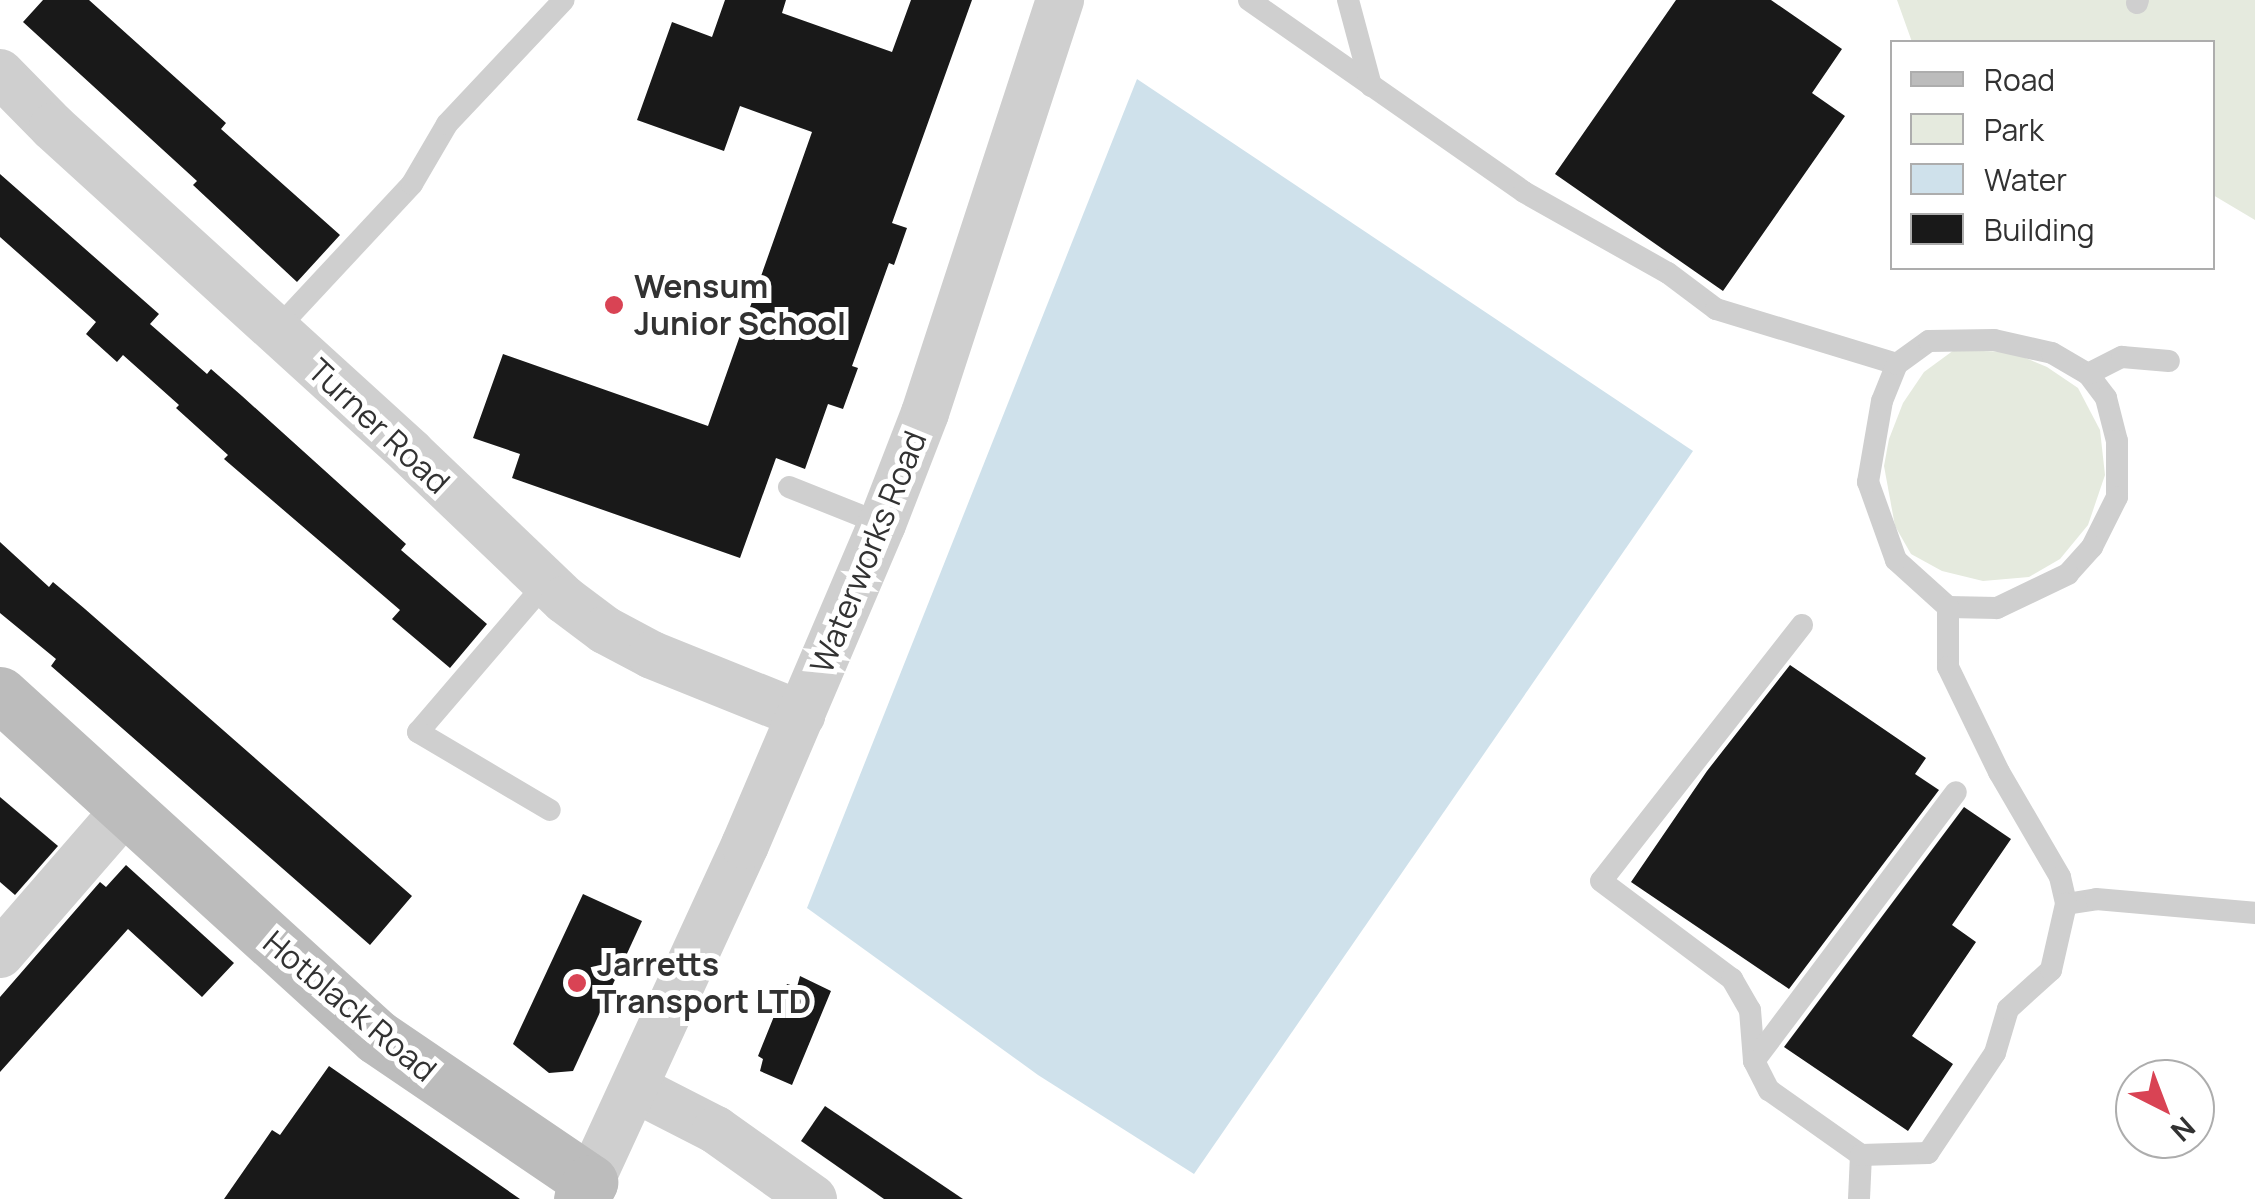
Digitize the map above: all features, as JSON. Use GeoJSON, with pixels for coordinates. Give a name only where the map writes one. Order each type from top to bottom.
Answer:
{"type":"FeatureCollection","features":[{"type":"Feature","properties":{"kind":"street","name":"Waterworks Road"},"geometry":{"type":"LineString","coordinates":[[586,1190],[636,1088],[882,524],[938,377],[1060,0]]}},
{"type":"Feature","properties":{"kind":"street","name":"Turner Road"},"geometry":{"type":"LineString","coordinates":[[0,72],[411,452],[545,584],[605,630],[652,655],[801,715]]}},
{"type":"Feature","properties":{"kind":"street","name":"Hotblack Road"},"geometry":{"type":"LineString","coordinates":[[0,694],[378,1037],[586,1190]]}},
{"type":"Feature","properties":{"kind":"street"},"geometry":{"type":"LineString","coordinates":[[0,954],[128,808]]}},
{"type":"Feature","properties":{"kind":"street"},"geometry":{"type":"LineString","coordinates":[[636,1088],[716,1130],[813,1199]]}},
{"type":"Feature","properties":{"kind":"lane"},"geometry":{"type":"LineString","coordinates":[[275,330],[412,184],[447,124],[564,0]]}},
{"type":"Feature","properties":{"kind":"lane"},"geometry":{"type":"LineString","coordinates":[[1249,0],[1524,192],[1668,273],[1716,308],[1897,364]]}},
{"type":"Feature","properties":{"kind":"lane"},"geometry":{"type":"LineString","coordinates":[[1348,0],[1371,86]]}},
{"type":"Feature","properties":{"kind":"lane"},"geometry":{"type":"LineString","coordinates":[[1929,340],[1994,340],[2052,353],[2088,374],[2106,398],[2117,441],[2117,497],[2092,547],[2068,574],[1997,608],[1948,607],[1896,560],[1868,482],[1882,401],[1897,364],[1929,340]]}},
{"type":"Feature","properties":{"kind":"lane"},"geometry":{"type":"LineString","coordinates":[[2088,374],[2122,356],[2169,360]]}},
{"type":"Feature","properties":{"kind":"lane"},"geometry":{"type":"LineString","coordinates":[[789,487],[882,524]]}},
{"type":"Feature","properties":{"kind":"lane"},"geometry":{"type":"LineString","coordinates":[[545,584],[418,732],[550,810]]}},
{"type":"Feature","properties":{"kind":"lane"},"geometry":{"type":"LineString","coordinates":[[1802,625],[1601,880],[1732,979],[1750,1010],[1754,1061],[1769,1090],[1861,1154],[1928,1153],[1995,1054],[2008,1008],[2051,970],[2066,904],[2060,878],[2000,772],[1948,667],[1948,607]]}},
{"type":"Feature","properties":{"kind":"lane"},"geometry":{"type":"LineString","coordinates":[[1754,1061],[1956,792]]}},
{"type":"Feature","properties":{"kind":"lane"},"geometry":{"type":"LineString","coordinates":[[2066,904],[2096,899],[2255,913]]}},
{"type":"Feature","properties":{"kind":"lane"},"geometry":{"type":"LineString","coordinates":[[1859,1199],[1861,1154]]}},
{"type":"Feature","properties":{"kind":"green space"},"geometry":{"type":"Polygon","coordinates":[[[1897,0],[2255,0],[2255,220],[2215,196],[2215,40],[1911,40],[1897,0]]]}},
{"type":"Feature","properties":{"kind":"green space"},"geometry":{"type":"Polygon","coordinates":[[[1954,350],[2011,352],[2047,367],[2078,388],[2100,430],[2105,475],[2088,525],[2060,559],[2029,577],[1983,581],[1942,571],[1911,554],[1895,526],[1884,466],[1889,439],[1903,403],[1924,372],[1954,350]]]}},
{"type":"Feature","properties":{"kind":"water"},"geometry":{"type":"Polygon","coordinates":[[[1137,79],[1693,451],[1194,1174],[1038,1075],[807,908],[1137,79]]]}},
{"type":"Feature","properties":{"kind":"building"},"geometry":{"type":"Polygon","coordinates":[[[43,0],[89,0],[226,123],[221,129],[340,235],[297,282],[193,185],[197,181],[23,22],[43,0]]]}},
{"type":"Feature","properties":{"kind":"building"},"geometry":{"type":"Polygon","coordinates":[[[725,0],[786,0],[782,13],[892,52],[911,0],[972,0],[892,223],[907,228],[894,265],[889,263],[852,366],[858,368],[843,409],[828,404],[805,469],[776,458],[740,558],[512,478],[520,454],[473,438],[503,354],[708,426],[812,132],[740,106],[724,151],[637,120],[672,22],[712,37],[725,0]]]}},
{"type":"Feature","properties":{"kind":"building"},"geometry":{"type":"Polygon","coordinates":[[[1676,0],[1771,0],[1842,49],[1812,93],[1845,116],[1723,291],[1555,174],[1676,0]]]}},
{"type":"Feature","properties":{"kind":"building"},"geometry":{"type":"Polygon","coordinates":[[[0,174],[159,314],[150,324],[207,374],[211,369],[242,396],[406,544],[401,550],[487,624],[450,668],[392,619],[400,610],[224,459],[228,455],[176,408],[179,405],[123,355],[117,362],[86,334],[96,322],[0,237],[0,174]]]}},
{"type":"Feature","properties":{"kind":"building"},"geometry":{"type":"Polygon","coordinates":[[[0,542],[49,587],[53,582],[85,609],[412,896],[370,945],[51,666],[56,659],[0,613],[0,542]]]}},
{"type":"Feature","properties":{"kind":"building"},"geometry":{"type":"Polygon","coordinates":[[[1790,665],[1926,758],[1915,774],[1939,790],[1789,989],[1631,882],[1707,771],[1790,665]]]}},
{"type":"Feature","properties":{"kind":"building"},"geometry":{"type":"Polygon","coordinates":[[[0,797],[58,846],[15,895],[0,882],[0,797]]]}},
{"type":"Feature","properties":{"kind":"building"},"geometry":{"type":"Polygon","coordinates":[[[1964,807],[2011,839],[1952,925],[1976,942],[1912,1036],[1953,1064],[1908,1131],[1784,1047],[1964,807]]]}},
{"type":"Feature","properties":{"kind":"building"},"geometry":{"type":"Polygon","coordinates":[[[126,865],[234,963],[202,997],[128,929],[0,1072],[0,997],[100,882],[106,887],[126,865]]]}},
{"type":"Feature","properties":{"kind":"building","name":"Jarretts Transport LTD"},"geometry":{"type":"Polygon","coordinates":[[[583,894],[642,921],[573,1071],[549,1073],[513,1044],[583,894]]]}},
{"type":"Feature","properties":{"kind":"building"},"geometry":{"type":"Polygon","coordinates":[[[800,976],[831,991],[792,1085],[760,1071],[763,1059],[758,1056],[787,984],[797,987],[800,976]]]}},
{"type":"Feature","properties":{"kind":"building"},"geometry":{"type":"Polygon","coordinates":[[[329,1066],[520,1199],[224,1199],[272,1130],[280,1135],[329,1066]]]}},
{"type":"Feature","properties":{"kind":"building"},"geometry":{"type":"Polygon","coordinates":[[[825,1106],[963,1199],[884,1199],[801,1141],[825,1106]]]}},
{"type":"Feature","properties":{"kind":"place","name":"Wensum Junior School"},"geometry":{"type":"Point","coordinates":[614,305]}},
{"type":"Feature","properties":{"kind":"place","name":"Jarretts Transport LTD"},"geometry":{"type":"Point","coordinates":[577,983]}}]}
